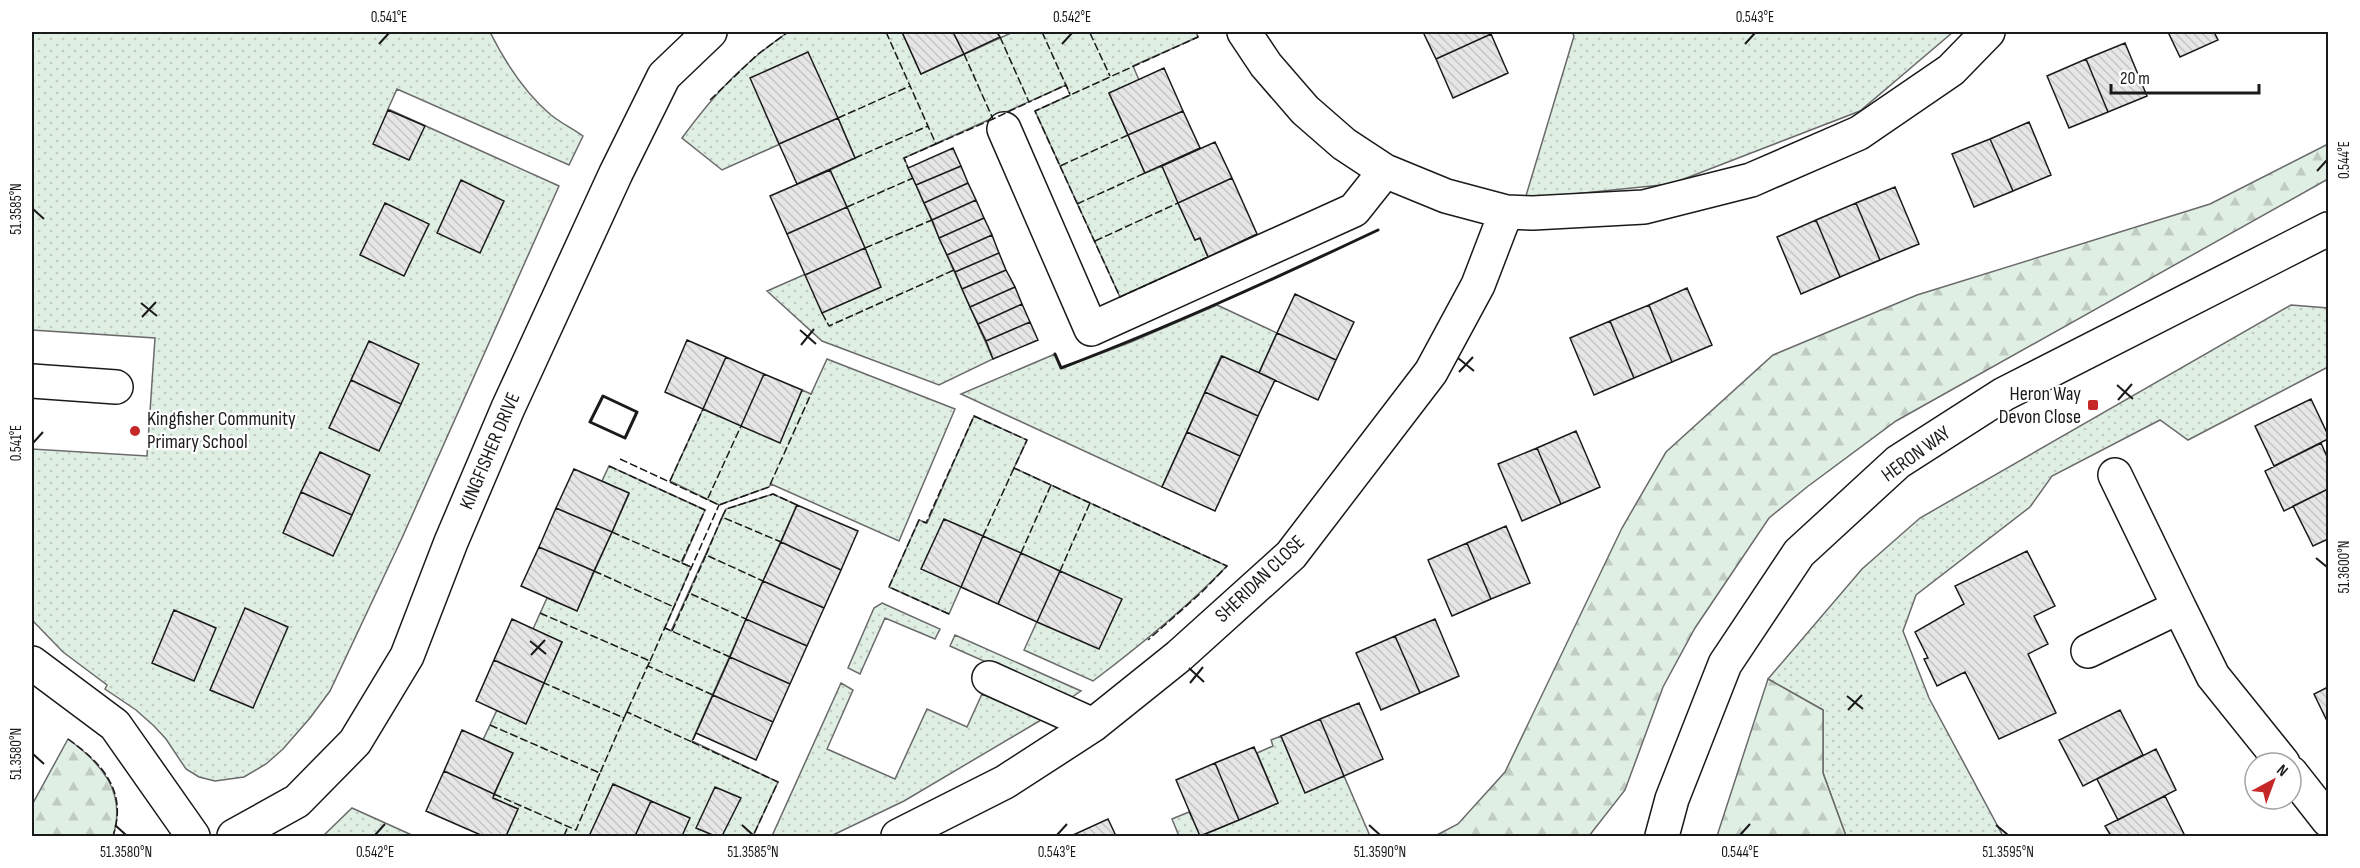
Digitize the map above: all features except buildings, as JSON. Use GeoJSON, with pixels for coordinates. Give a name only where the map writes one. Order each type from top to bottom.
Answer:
{"type":"FeatureCollection","features":[{"type":"Feature","properties":{"kind":"street","name":"KINGFISHER DRIVE"},"geometry":{"type":"LineString","coordinates":[[234,837],[297,801],[355,742],[407,656],[451,542],[508,408],[621,163],[664,76],[710,32]]}},
{"type":"Feature","properties":{"kind":"street"},"geometry":{"type":"LineString","coordinates":[[1244,32],[1266,65],[1305,110],[1344,144],[1385,171],[1446,196],[1506,212],[1533,213],[1644,207],[1751,180],[1859,133],[1951,70],[1988,32]]}},
{"type":"Feature","properties":{"kind":"street"},"geometry":{"type":"LineString","coordinates":[[1004,129],[1091,329],[1354,210],[1385,171]]}},
{"type":"Feature","properties":{"kind":"street","name":"SHERIDAN CLOSE"},"geometry":{"type":"LineString","coordinates":[[898,837],[1005,782],[1093,725],[1179,656],[1291,555],[1431,372],[1478,285],[1506,212]]}},
{"type":"Feature","properties":{"kind":"street","name":"HERON WAY"},"geometry":{"type":"LineString","coordinates":[[1662,837],[1672,799],[1725,664],[1799,554],[1898,462],[2004,394],[2328,229]]}},
{"type":"Feature","properties":{"kind":"street"},"geometry":{"type":"LineString","coordinates":[[32,381],[116,387]]}},
{"type":"Feature","properties":{"kind":"street"},"geometry":{"type":"LineString","coordinates":[[2115,475],[2213,676],[2273,751]]}},
{"type":"Feature","properties":{"kind":"street"},"geometry":{"type":"LineString","coordinates":[[2088,651],[2179,607]]}},
{"type":"Feature","properties":{"kind":"street"},"geometry":{"type":"LineString","coordinates":[[32,663],[115,725],[193,837]]}},
{"type":"Feature","properties":{"kind":"street"},"geometry":{"type":"LineString","coordinates":[[989,678],[1093,725]]}},
{"type":"Feature","properties":{"kind":"street"},"geometry":{"type":"LineString","coordinates":[[2303,788],[2328,820]]}},
{"type":"Feature","properties":{"kind":"green space"},"geometry":{"type":"Polygon","coordinates":[[[32,32],[490,32],[502,55],[524,87],[551,115],[583,136],[569,165],[397,89],[388,109],[559,186],[402,538],[330,691],[283,749],[266,764],[244,777],[215,781],[199,777],[186,769],[166,739],[154,726],[136,710],[105,689],[107,685],[63,652],[32,620],[32,449],[147,456],[155,338],[32,330],[32,32]]]}},
{"type":"Feature","properties":{"kind":"green space"},"geometry":{"type":"Polygon","coordinates":[[[788,32],[902,32],[921,74],[1013,32],[1196,32],[1198,37],[1133,66],[1139,80],[1109,93],[1145,173],[1162,166],[1195,240],[1200,238],[1208,257],[1120,297],[1035,111],[1070,95],[1066,85],[904,158],[993,359],[939,385],[822,341],[767,291],[865,248],[830,170],[855,158],[838,118],[722,170],[682,138],[730,80],[756,56],[788,32]]]}},
{"type":"Feature","properties":{"kind":"green space"},"geometry":{"type":"Polygon","coordinates":[[[1572,32],[1953,32],[1860,111],[1671,184],[1525,199],[1574,36],[1572,32]]]}},
{"type":"Feature","properties":{"kind":"green space"},"geometry":{"type":"Polygon","coordinates":[[[2328,144],[2328,179],[1896,421],[1769,518],[1695,628],[1663,687],[1625,790],[1589,836],[1435,836],[1458,824],[1505,772],[1622,528],[1666,452],[1773,355],[1917,295],[2210,204],[2328,144]]]}},
{"type":"Feature","properties":{"kind":"green space"},"geometry":{"type":"Polygon","coordinates":[[[1217,305],[1277,333],[1259,373],[1221,356],[1162,487],[961,394],[1055,354],[1062,368],[1131,342],[1217,305]]]}},
{"type":"Feature","properties":{"kind":"green space"},"geometry":{"type":"Polygon","coordinates":[[[2291,305],[2328,308],[2328,367],[2188,440],[2160,420],[2052,476],[2030,507],[1916,595],[1903,631],[1929,698],[2003,836],[1846,836],[1823,773],[1823,710],[1768,679],[1862,569],[1920,518],[2291,305]]]}},
{"type":"Feature","properties":{"kind":"green space"},"geometry":{"type":"Polygon","coordinates":[[[827,359],[955,409],[899,541],[771,484],[769,487],[719,505],[670,481],[703,409],[780,442],[802,390],[811,394],[827,359]]]}},
{"type":"Feature","properties":{"kind":"green space"},"geometry":{"type":"Polygon","coordinates":[[[974,416],[1027,440],[1014,468],[1227,566],[1163,626],[1093,681],[1024,650],[1060,571],[983,537],[949,614],[889,587],[919,520],[927,523],[974,416]]]}},
{"type":"Feature","properties":{"kind":"green space"},"geometry":{"type":"Polygon","coordinates":[[[609,466],[705,510],[682,563],[691,567],[665,628],[671,631],[726,509],[773,494],[797,505],[692,741],[778,782],[753,836],[506,836],[518,809],[493,798],[512,753],[483,740],[497,710],[526,723],[562,642],[533,629],[547,598],[577,610],[629,494],[602,481],[609,466]]]}},
{"type":"Feature","properties":{"kind":"green space"},"geometry":{"type":"Polygon","coordinates":[[[882,603],[940,629],[935,639],[885,618],[860,674],[848,668],[874,608],[882,603]]]}},
{"type":"Feature","properties":{"kind":"green space"},"geometry":{"type":"Polygon","coordinates":[[[955,635],[1081,691],[1069,699],[950,646],[955,635]]]}},
{"type":"Feature","properties":{"kind":"green space"},"geometry":{"type":"Polygon","coordinates":[[[1768,679],[1823,710],[1823,773],[1846,836],[1717,836],[1768,679]]]}},
{"type":"Feature","properties":{"kind":"green space"},"geometry":{"type":"Polygon","coordinates":[[[841,683],[853,690],[827,749],[895,779],[927,709],[967,727],[982,694],[1041,720],[904,801],[831,836],[772,836],[841,683]]]}},
{"type":"Feature","properties":{"kind":"green space"},"geometry":{"type":"Polygon","coordinates":[[[1281,736],[1305,792],[1344,776],[1370,836],[1201,836],[1278,803],[1257,753],[1273,746],[1271,740],[1281,736]]]}},
{"type":"Feature","properties":{"kind":"green space"},"geometry":{"type":"Polygon","coordinates":[[[68,739],[91,758],[114,792],[117,806],[113,836],[32,836],[32,805],[68,739]]]}},
{"type":"Feature","properties":{"kind":"green space"},"geometry":{"type":"Polygon","coordinates":[[[352,808],[414,836],[323,836],[352,808]]]}},
{"type":"Feature","properties":{"kind":"green space"},"geometry":{"type":"Polygon","coordinates":[[[1189,812],[1201,836],[1179,836],[1172,819],[1189,812]]]}},
{"type":"Feature","properties":{"kind":"fence"},"geometry":{"type":"LineString","coordinates":[[710,100],[758,54],[788,32]]}},
{"type":"Feature","properties":{"kind":"fence"},"geometry":{"type":"LineString","coordinates":[[886,32],[936,144],[904,158],[908,168]]}},
{"type":"Feature","properties":{"kind":"fence"},"geometry":{"type":"LineString","coordinates":[[1042,32],[1070,94]]}},
{"type":"Feature","properties":{"kind":"fence"},"geometry":{"type":"LineString","coordinates":[[1128,135],[1060,166],[1035,111],[1198,37],[1196,32]]}},
{"type":"Feature","properties":{"kind":"fence"},"geometry":{"type":"LineString","coordinates":[[1090,33],[1110,76]]}},
{"type":"Feature","properties":{"kind":"fence"},"geometry":{"type":"LineString","coordinates":[[1000,37],[1029,102],[1066,85]]}},
{"type":"Feature","properties":{"kind":"fence"},"geometry":{"type":"LineString","coordinates":[[964,54],[993,119],[1029,102]]}},
{"type":"Feature","properties":{"kind":"fence"},"geometry":{"type":"LineString","coordinates":[[838,118],[910,86]]}},
{"type":"Feature","properties":{"kind":"fence"},"geometry":{"type":"LineString","coordinates":[[936,144],[993,119]]}},
{"type":"Feature","properties":{"kind":"fence"},"geometry":{"type":"LineString","coordinates":[[855,158],[928,126]]}},
{"type":"Feature","properties":{"kind":"fence"},"geometry":{"type":"LineString","coordinates":[[1060,166],[1120,297],[1208,257]]}},
{"type":"Feature","properties":{"kind":"fence"},"geometry":{"type":"LineString","coordinates":[[1077,204],[1145,173]]}},
{"type":"Feature","properties":{"kind":"fence"},"geometry":{"type":"LineString","coordinates":[[847,207],[913,178]]}},
{"type":"Feature","properties":{"kind":"fence"},"geometry":{"type":"LineString","coordinates":[[1095,241],[1178,203]]}},
{"type":"Feature","properties":{"kind":"fence"},"geometry":{"type":"LineString","coordinates":[[865,248],[932,220]]}},
{"type":"Feature","properties":{"kind":"fence"},"geometry":{"type":"LineString","coordinates":[[822,313],[829,326],[954,270]]}},
{"type":"Feature","properties":{"kind":"fence"},"geometry":{"type":"LineString","coordinates":[[620,459],[719,505],[769,487],[811,394]]}},
{"type":"Feature","properties":{"kind":"fence"},"geometry":{"type":"LineString","coordinates":[[670,481],[703,409]]}},
{"type":"Feature","properties":{"kind":"fence"},"geometry":{"type":"LineString","coordinates":[[949,614],[889,587],[919,520],[926,523],[974,416],[1027,440],[1014,468],[1227,566],[1202,592],[1148,640]]}},
{"type":"Feature","properties":{"kind":"fence"},"geometry":{"type":"LineString","coordinates":[[708,498],[741,426]]}},
{"type":"Feature","properties":{"kind":"fence"},"geometry":{"type":"LineString","coordinates":[[609,466],[705,510],[681,563]]}},
{"type":"Feature","properties":{"kind":"fence"},"geometry":{"type":"LineString","coordinates":[[983,536],[1014,468]]}},
{"type":"Feature","properties":{"kind":"fence"},"geometry":{"type":"LineString","coordinates":[[1021,553],[1051,485]]}},
{"type":"Feature","properties":{"kind":"fence"},"geometry":{"type":"LineString","coordinates":[[722,517],[726,509],[773,494],[797,505]]}},
{"type":"Feature","properties":{"kind":"fence"},"geometry":{"type":"LineString","coordinates":[[1060,571],[1090,503]]}},
{"type":"Feature","properties":{"kind":"fence"},"geometry":{"type":"LineString","coordinates":[[650,661],[719,505]]}},
{"type":"Feature","properties":{"kind":"fence"},"geometry":{"type":"LineString","coordinates":[[706,555],[722,517],[781,542]]}},
{"type":"Feature","properties":{"kind":"fence"},"geometry":{"type":"LineString","coordinates":[[612,532],[691,567]]}},
{"type":"Feature","properties":{"kind":"fence"},"geometry":{"type":"LineString","coordinates":[[689,593],[706,555],[763,581]]}},
{"type":"Feature","properties":{"kind":"fence"},"geometry":{"type":"LineString","coordinates":[[594,571],[674,607]]}},
{"type":"Feature","properties":{"kind":"fence"},"geometry":{"type":"LineString","coordinates":[[672,631],[689,593],[746,619]]}},
{"type":"Feature","properties":{"kind":"fence"},"geometry":{"type":"LineString","coordinates":[[540,613],[650,661],[624,718],[544,683]]}},
{"type":"Feature","properties":{"kind":"fence"},"geometry":{"type":"LineString","coordinates":[[664,630],[665,628],[730,657]]}},
{"type":"Feature","properties":{"kind":"fence"},"geometry":{"type":"LineString","coordinates":[[646,668],[648,666],[713,695]]}},
{"type":"Feature","properties":{"kind":"fence"},"geometry":{"type":"LineString","coordinates":[[628,709],[627,712],[692,742],[696,733]]}},
{"type":"Feature","properties":{"kind":"fence"},"geometry":{"type":"LineString","coordinates":[[490,725],[600,773],[624,718]]}},
{"type":"Feature","properties":{"kind":"fence"},"geometry":{"type":"LineString","coordinates":[[68,739],[91,758],[109,780],[117,805],[117,820],[113,836]]}},
{"type":"Feature","properties":{"kind":"fence"},"geometry":{"type":"LineString","coordinates":[[692,742],[778,782],[753,836]]}},
{"type":"Feature","properties":{"kind":"fence"},"geometry":{"type":"LineString","coordinates":[[494,794],[576,830],[600,773]]}},
{"type":"Feature","properties":{"kind":"fence"},"geometry":{"type":"LineString","coordinates":[[564,836],[568,826]]}},
{"type":"Feature","properties":{"kind":"wall"},"geometry":{"type":"LineString","coordinates":[[1055,354],[1061,368],[1221,302],[1378,230]]}},
{"type":"Feature","properties":{"kind":"wall"},"geometry":{"type":"LineString","coordinates":[[603,396],[637,412],[625,438],[590,422],[603,396]]}},
{"type":"Feature","properties":{"kind":"place","name":"Heron Way Devon Close"},"geometry":{"type":"Point","coordinates":[2093,405]}},
{"type":"Feature","properties":{"kind":"place","name":"Kingfisher Community Primary School"},"geometry":{"type":"Point","coordinates":[135,431]}}]}
